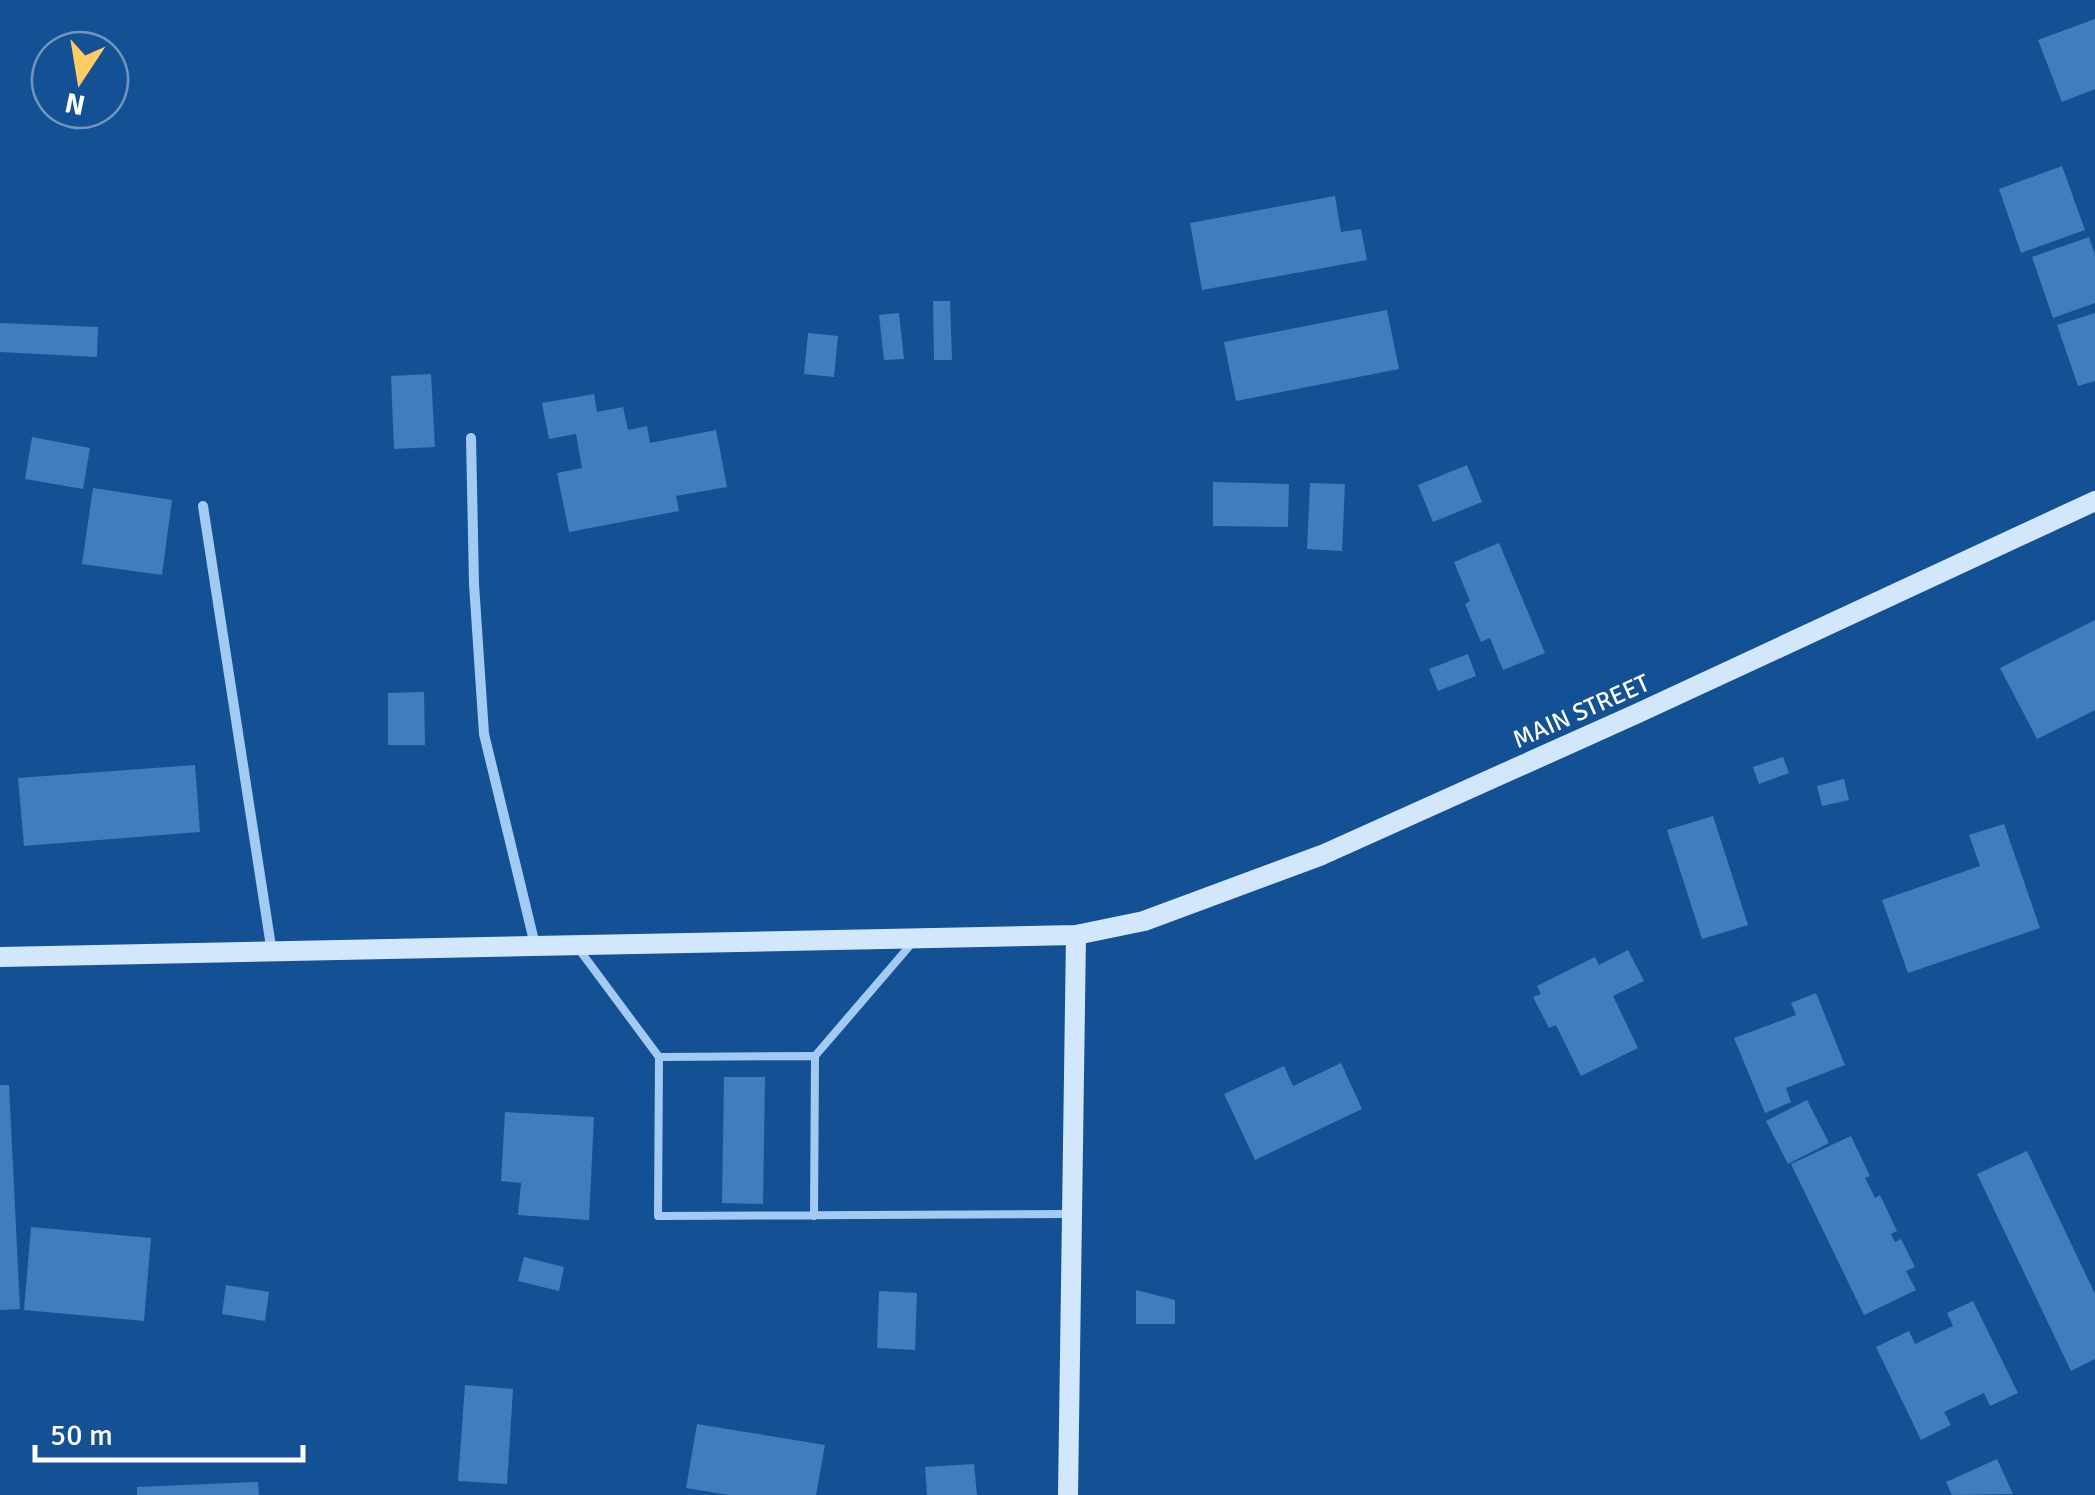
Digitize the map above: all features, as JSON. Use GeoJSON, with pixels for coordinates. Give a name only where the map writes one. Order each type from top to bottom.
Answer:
{"type":"FeatureCollection","features":[{"type":"Feature","properties":{"kind":"main road","name":"MAIN STREET"},"geometry":{"type":"LineString","coordinates":[[0,957],[1076,935],[1158,916],[1322,855],[2095,501]]}},
{"type":"Feature","properties":{"kind":"main road"},"geometry":{"type":"LineString","coordinates":[[1068,1495],[1076,935]]}},
{"type":"Feature","properties":{"kind":"street"},"geometry":{"type":"LineString","coordinates":[[471,438],[474,584],[484,734],[536,947]]}},
{"type":"Feature","properties":{"kind":"street"},"geometry":{"type":"LineString","coordinates":[[204,506],[272,953]]}},
{"type":"Feature","properties":{"kind":"lane"},"geometry":{"type":"LineString","coordinates":[[814,1216],[814,1056],[916,939]]}},
{"type":"Feature","properties":{"kind":"lane"},"geometry":{"type":"LineString","coordinates":[[577,946],[659,1056],[658,1216],[1072,1214]]}},
{"type":"Feature","properties":{"kind":"lane"},"geometry":{"type":"LineString","coordinates":[[659,1056],[814,1056]]}},
{"type":"Feature","properties":{"kind":"building"},"geometry":{"type":"Polygon","coordinates":[[[2095,19],[2095,89],[2062,102],[2038,40],[2095,19]]]}},
{"type":"Feature","properties":{"kind":"building"},"geometry":{"type":"Polygon","coordinates":[[[2062,166],[2085,230],[2021,253],[1999,189],[2062,166]]]}},
{"type":"Feature","properties":{"kind":"building"},"geometry":{"type":"Polygon","coordinates":[[[1335,196],[1341,232],[1361,229],[1367,260],[1202,290],[1190,223],[1335,196]]]}},
{"type":"Feature","properties":{"kind":"building"},"geometry":{"type":"Polygon","coordinates":[[[2089,237],[2095,255],[2095,303],[2053,318],[2032,257],[2089,237]]]}},
{"type":"Feature","properties":{"kind":"building"},"geometry":{"type":"Polygon","coordinates":[[[933,301],[950,301],[952,360],[934,360],[933,301]]]}},
{"type":"Feature","properties":{"kind":"building"},"geometry":{"type":"Polygon","coordinates":[[[1387,310],[1399,369],[1236,401],[1224,342],[1387,310]]]}},
{"type":"Feature","properties":{"kind":"building"},"geometry":{"type":"Polygon","coordinates":[[[899,313],[904,359],[884,360],[879,315],[899,313]]]}},
{"type":"Feature","properties":{"kind":"building"},"geometry":{"type":"Polygon","coordinates":[[[2095,313],[2095,381],[2078,386],[2057,325],[2095,313]]]}},
{"type":"Feature","properties":{"kind":"building"},"geometry":{"type":"Polygon","coordinates":[[[0,323],[98,327],[97,357],[0,352],[0,323]]]}},
{"type":"Feature","properties":{"kind":"building"},"geometry":{"type":"Polygon","coordinates":[[[808,333],[838,336],[834,377],[804,374],[808,333]]]}},
{"type":"Feature","properties":{"kind":"building"},"geometry":{"type":"Polygon","coordinates":[[[431,374],[435,447],[394,449],[391,376],[431,374]]]}},
{"type":"Feature","properties":{"kind":"building"},"geometry":{"type":"Polygon","coordinates":[[[594,394],[597,412],[623,407],[628,430],[647,426],[650,443],[716,430],[727,487],[676,496],[679,511],[569,532],[557,473],[582,468],[576,434],[549,439],[542,403],[594,394]]]}},
{"type":"Feature","properties":{"kind":"building"},"geometry":{"type":"Polygon","coordinates":[[[32,437],[90,448],[83,489],[25,479],[32,437]]]}},
{"type":"Feature","properties":{"kind":"building"},"geometry":{"type":"Polygon","coordinates":[[[1467,465],[1482,502],[1433,522],[1418,485],[1467,465]]]}},
{"type":"Feature","properties":{"kind":"building"},"geometry":{"type":"Polygon","coordinates":[[[1213,482],[1289,484],[1288,527],[1213,526],[1213,482]]]}},
{"type":"Feature","properties":{"kind":"building"},"geometry":{"type":"Polygon","coordinates":[[[1310,483],[1345,484],[1342,551],[1307,549],[1310,483]]]}},
{"type":"Feature","properties":{"kind":"building"},"geometry":{"type":"Polygon","coordinates":[[[93,488],[172,500],[162,575],[82,564],[93,488]]]}},
{"type":"Feature","properties":{"kind":"building"},"geometry":{"type":"Polygon","coordinates":[[[1499,543],[1545,653],[1503,670],[1490,638],[1481,642],[1465,604],[1470,601],[1454,562],[1499,543]]]}},
{"type":"Feature","properties":{"kind":"building"},"geometry":{"type":"Polygon","coordinates":[[[2095,620],[2095,710],[2037,739],[2000,668],[2095,620]]]}},
{"type":"Feature","properties":{"kind":"building"},"geometry":{"type":"Polygon","coordinates":[[[1468,654],[1476,676],[1438,691],[1429,669],[1468,654]]]}},
{"type":"Feature","properties":{"kind":"building"},"geometry":{"type":"Polygon","coordinates":[[[424,692],[425,745],[388,745],[388,693],[424,692]]]}},
{"type":"Feature","properties":{"kind":"building"},"geometry":{"type":"Polygon","coordinates":[[[1783,757],[1789,773],[1759,784],[1753,767],[1783,757]]]}},
{"type":"Feature","properties":{"kind":"building"},"geometry":{"type":"Polygon","coordinates":[[[195,765],[200,832],[24,846],[18,778],[195,765]]]}},
{"type":"Feature","properties":{"kind":"building"},"geometry":{"type":"Polygon","coordinates":[[[1844,779],[1849,800],[1822,806],[1817,786],[1844,779]]]}},
{"type":"Feature","properties":{"kind":"building"},"geometry":{"type":"Polygon","coordinates":[[[1713,816],[1748,925],[1702,939],[1667,830],[1713,816]]]}},
{"type":"Feature","properties":{"kind":"building"},"geometry":{"type":"Polygon","coordinates":[[[2004,824],[2040,928],[1908,973],[1882,900],[1980,866],[1969,835],[2004,824]]]}},
{"type":"Feature","properties":{"kind":"building"},"geometry":{"type":"Polygon","coordinates":[[[1628,950],[1644,981],[1613,996],[1638,1048],[1581,1076],[1556,1025],[1549,1028],[1533,997],[1541,994],[1537,986],[1595,957],[1599,965],[1628,950]]]}},
{"type":"Feature","properties":{"kind":"building"},"geometry":{"type":"Polygon","coordinates":[[[1816,993],[1845,1065],[1786,1088],[1791,1102],[1765,1113],[1734,1038],[1796,1015],[1791,1003],[1816,993]]]}},
{"type":"Feature","properties":{"kind":"building"},"geometry":{"type":"Polygon","coordinates":[[[1341,1063],[1362,1109],[1255,1160],[1224,1094],[1284,1066],[1293,1086],[1341,1063]]]}},
{"type":"Feature","properties":{"kind":"building"},"geometry":{"type":"Polygon","coordinates":[[[724,1077],[765,1077],[763,1204],[722,1203],[724,1077]]]}},
{"type":"Feature","properties":{"kind":"building"},"geometry":{"type":"Polygon","coordinates":[[[0,1085],[9,1085],[20,1309],[0,1310],[0,1085]]]}},
{"type":"Feature","properties":{"kind":"building"},"geometry":{"type":"Polygon","coordinates":[[[1807,1100],[1829,1143],[1788,1164],[1766,1121],[1807,1100]]]}},
{"type":"Feature","properties":{"kind":"building"},"geometry":{"type":"Polygon","coordinates":[[[505,1112],[594,1117],[589,1220],[518,1215],[521,1183],[501,1181],[505,1112]]]}},
{"type":"Feature","properties":{"kind":"building"},"geometry":{"type":"Polygon","coordinates":[[[1851,1136],[1870,1176],[1865,1178],[1875,1198],[1880,1195],[1897,1231],[1891,1234],[1895,1242],[1901,1239],[1915,1267],[1906,1271],[1916,1290],[1864,1315],[1791,1164],[1851,1136]]]}},
{"type":"Feature","properties":{"kind":"building"},"geometry":{"type":"Polygon","coordinates":[[[2027,1151],[2095,1294],[2095,1359],[2071,1371],[1977,1174],[2027,1151]]]}},
{"type":"Feature","properties":{"kind":"building"},"geometry":{"type":"Polygon","coordinates":[[[31,1227],[151,1238],[144,1321],[24,1310],[31,1227]]]}},
{"type":"Feature","properties":{"kind":"building"},"geometry":{"type":"Polygon","coordinates":[[[524,1257],[564,1267],[559,1291],[518,1281],[524,1257]]]}},
{"type":"Feature","properties":{"kind":"building"},"geometry":{"type":"Polygon","coordinates":[[[226,1285],[269,1292],[265,1321],[222,1314],[226,1285]]]}},
{"type":"Feature","properties":{"kind":"building"},"geometry":{"type":"Polygon","coordinates":[[[1136,1290],[1175,1300],[1175,1324],[1136,1324],[1136,1290]]]}},
{"type":"Feature","properties":{"kind":"building"},"geometry":{"type":"Polygon","coordinates":[[[879,1291],[917,1293],[915,1350],[877,1348],[879,1291]]]}},
{"type":"Feature","properties":{"kind":"building"},"geometry":{"type":"Polygon","coordinates":[[[1973,1301],[2018,1393],[1990,1406],[1984,1393],[1944,1412],[1951,1425],[1921,1440],[1876,1347],[1909,1331],[1915,1344],[1953,1326],[1947,1313],[1973,1301]]]}},
{"type":"Feature","properties":{"kind":"building"},"geometry":{"type":"Polygon","coordinates":[[[465,1385],[513,1389],[507,1484],[458,1481],[465,1385]]]}},
{"type":"Feature","properties":{"kind":"building"},"geometry":{"type":"Polygon","coordinates":[[[697,1424],[825,1445],[816,1495],[729,1495],[686,1488],[697,1424]]]}},
{"type":"Feature","properties":{"kind":"building"},"geometry":{"type":"Polygon","coordinates":[[[1997,1459],[2013,1494],[1952,1495],[1946,1482],[1997,1459]]]}},
{"type":"Feature","properties":{"kind":"building"},"geometry":{"type":"Polygon","coordinates":[[[974,1464],[977,1495],[927,1495],[925,1467],[974,1464]]]}},
{"type":"Feature","properties":{"kind":"building"},"geometry":{"type":"Polygon","coordinates":[[[258,1482],[259,1495],[137,1495],[137,1487],[258,1482]]]}}]}
